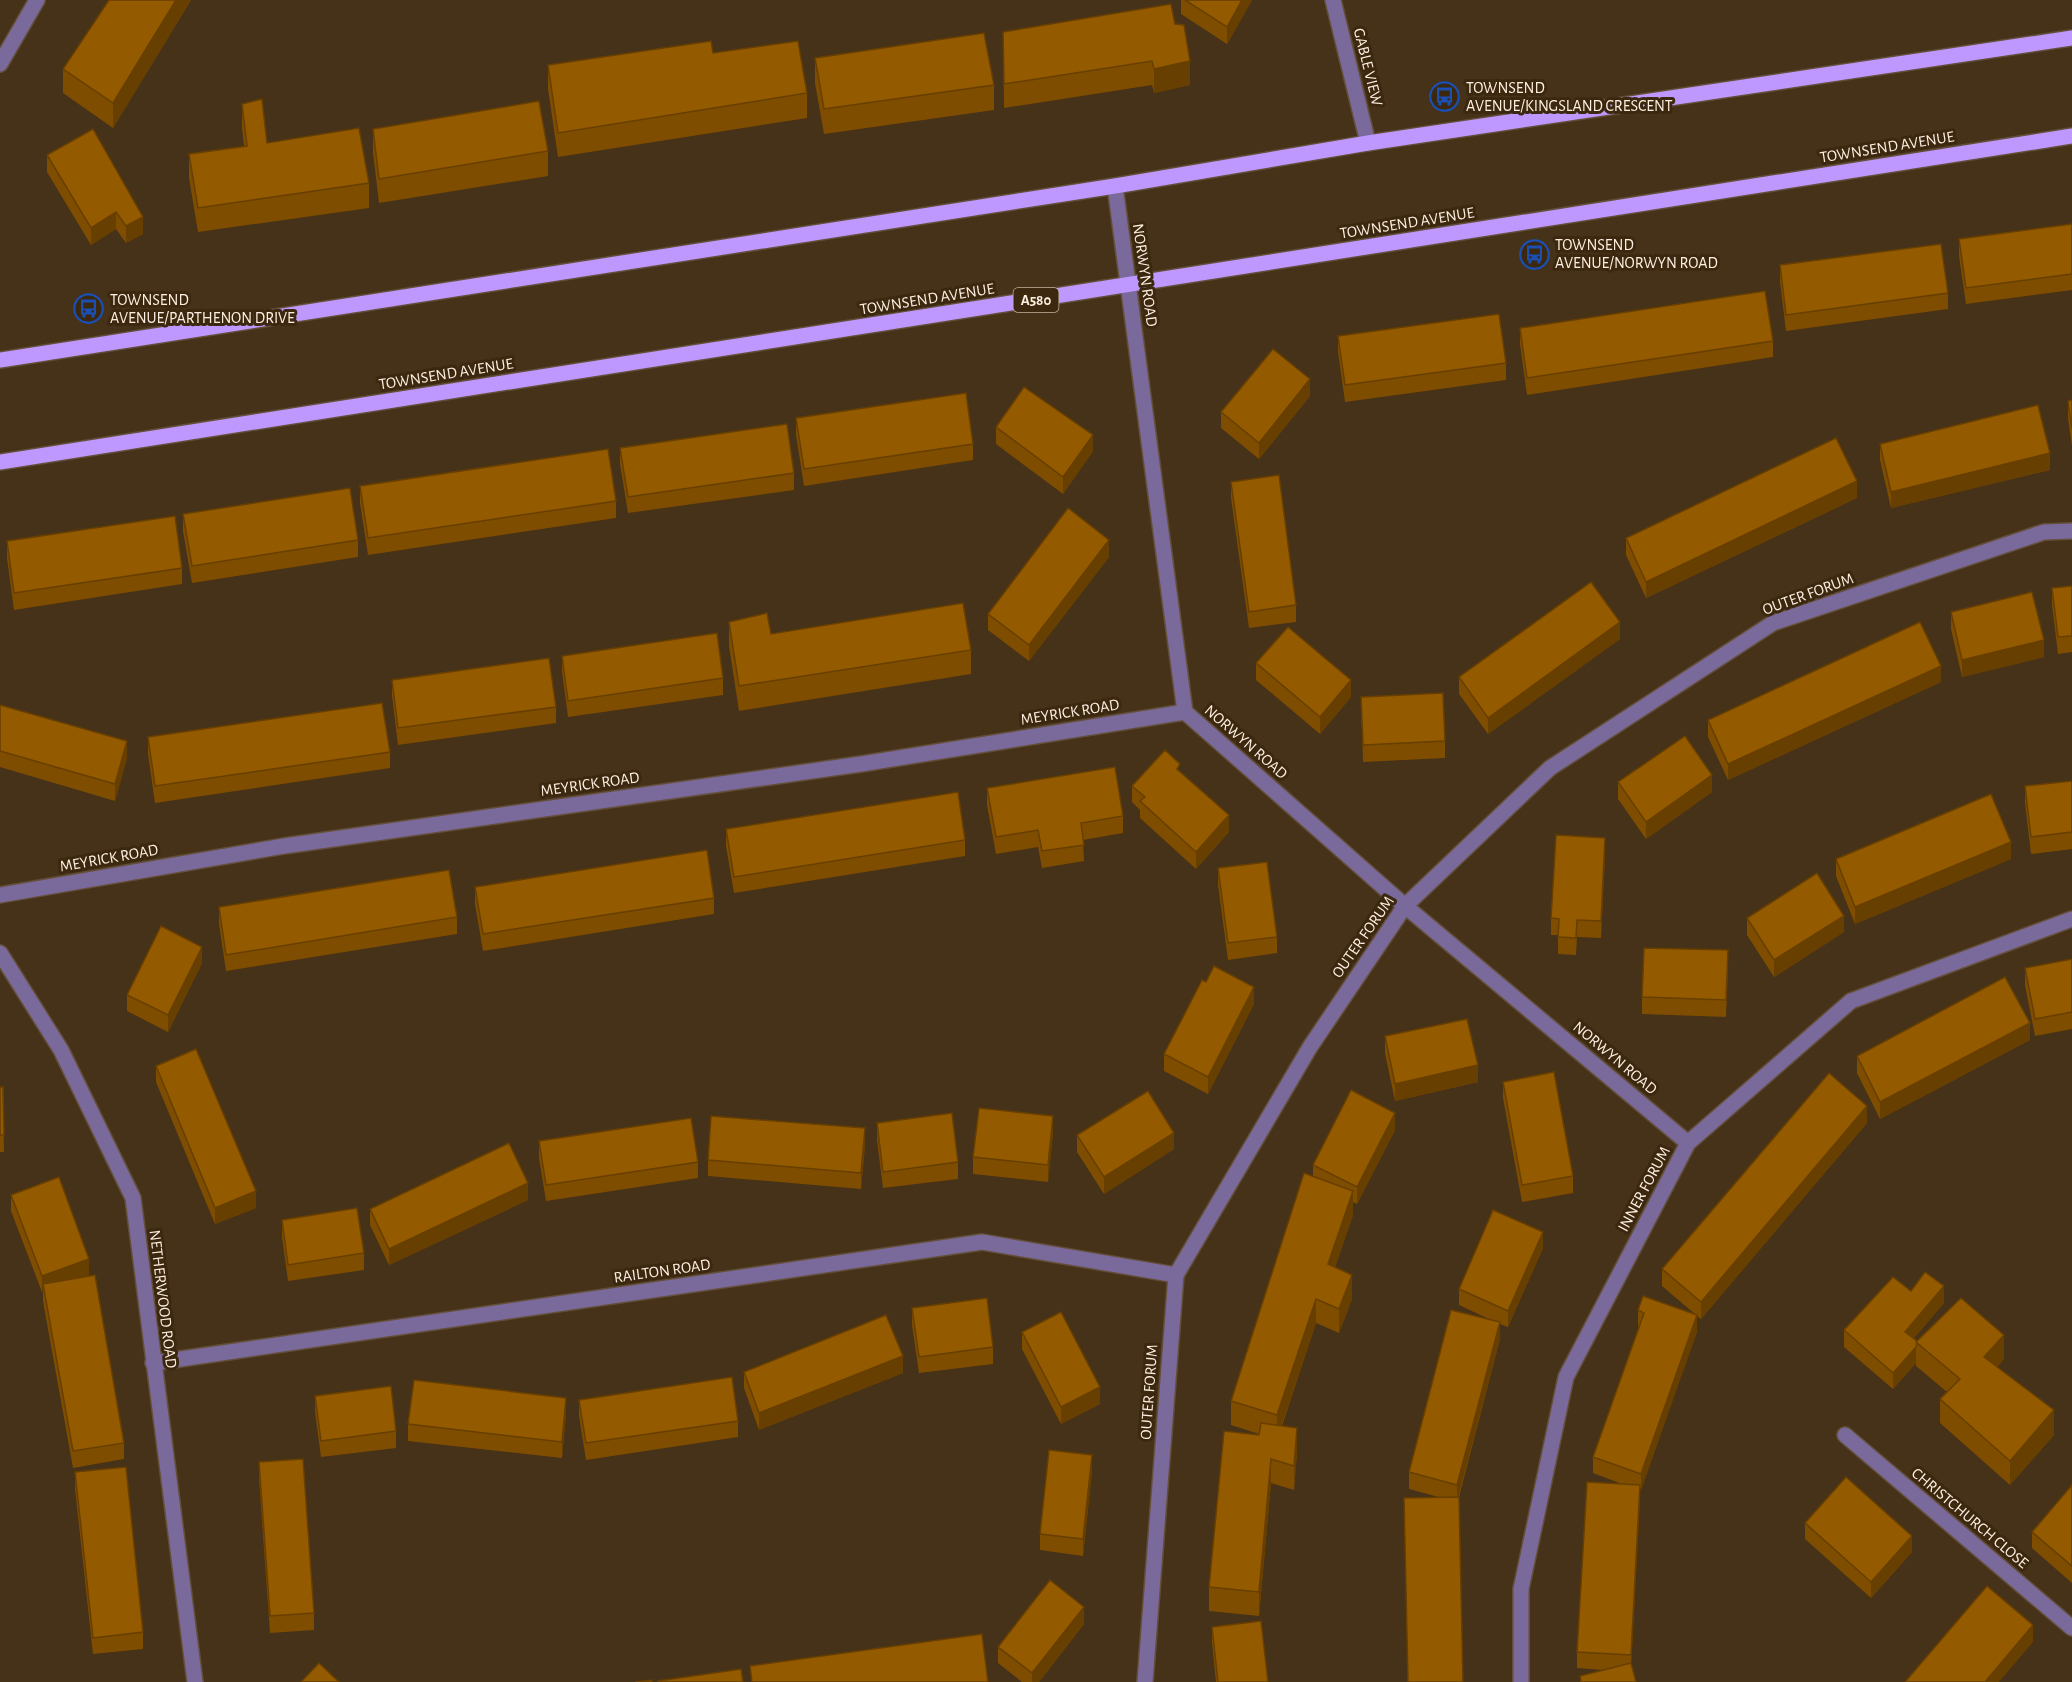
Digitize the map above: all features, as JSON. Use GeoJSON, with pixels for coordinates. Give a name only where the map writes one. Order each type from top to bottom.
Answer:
{"type":"FeatureCollection","features":[{"type":"Feature","properties":{"kind":"main road"},"geometry":{"type":"LineString","coordinates":[[0,360],[1115,186],[1368,143],[2072,38]]}},
{"type":"Feature","properties":{"kind":"main road","name":"TOWNSEND AVENUE"},"geometry":{"type":"LineString","coordinates":[[0,462],[2072,136]]}},
{"type":"Feature","properties":{"kind":"street"},"geometry":{"type":"LineString","coordinates":[[0,64],[37,0]]}},
{"type":"Feature","properties":{"kind":"street","name":"GABLE VIEW"},"geometry":{"type":"LineString","coordinates":[[1333,0],[1368,143]]}},
{"type":"Feature","properties":{"kind":"street","name":"NORWYN ROAD"},"geometry":{"type":"LineString","coordinates":[[1115,186],[1185,712],[1405,906],[1688,1143]]}},
{"type":"Feature","properties":{"kind":"street","name":"OUTER FORUM"},"geometry":{"type":"LineString","coordinates":[[1145,1682],[1176,1275],[1310,1047],[1405,906],[1550,768],[1773,623],[2044,532],[2072,531]]}},
{"type":"Feature","properties":{"kind":"street","name":"MEYRICK ROAD"},"geometry":{"type":"LineString","coordinates":[[0,895],[284,846],[861,764],[1185,712]]}},
{"type":"Feature","properties":{"kind":"street","name":"INNER FORUM"},"geometry":{"type":"LineString","coordinates":[[1521,1682],[1521,1589],[1566,1377],[1688,1143],[1851,1001],[2072,919]]}},
{"type":"Feature","properties":{"kind":"street","name":"NETHERWOOD ROAD"},"geometry":{"type":"LineString","coordinates":[[0,953],[61,1050],[133,1198],[195,1682]]}},
{"type":"Feature","properties":{"kind":"street","name":"RAILTON ROAD"},"geometry":{"type":"LineString","coordinates":[[153,1364],[982,1242],[1176,1275]]}},
{"type":"Feature","properties":{"kind":"street","name":"CHRISTCHURCH CLOSE"},"geometry":{"type":"LineString","coordinates":[[1845,1436],[2072,1628]]}},
{"type":"Feature","properties":{"kind":"building"},"geometry":{"type":"Polygon","coordinates":[[[109,0],[176,0],[113,103],[63,69],[109,0]]]}},
{"type":"Feature","properties":{"kind":"building"},"geometry":{"type":"Polygon","coordinates":[[[1185,0],[1242,0],[1227,27],[1185,0]]]}},
{"type":"Feature","properties":{"kind":"building"},"geometry":{"type":"Polygon","coordinates":[[[1171,4],[1175,24],[1184,25],[1190,61],[1154,69],[1152,61],[1004,84],[1003,32],[1171,4]]]}},
{"type":"Feature","properties":{"kind":"building"},"geometry":{"type":"Polygon","coordinates":[[[984,33],[994,85],[824,109],[815,58],[984,33]]]}},
{"type":"Feature","properties":{"kind":"building"},"geometry":{"type":"Polygon","coordinates":[[[711,41],[713,53],[798,41],[807,93],[558,133],[548,65],[711,41]]]}},
{"type":"Feature","properties":{"kind":"building"},"geometry":{"type":"Polygon","coordinates":[[[262,99],[267,143],[359,128],[369,183],[198,208],[189,154],[247,146],[242,104],[262,99]]]}},
{"type":"Feature","properties":{"kind":"building"},"geometry":{"type":"Polygon","coordinates":[[[539,101],[548,151],[379,179],[373,129],[539,101]]]}},
{"type":"Feature","properties":{"kind":"building"},"geometry":{"type":"Polygon","coordinates":[[[93,129],[143,217],[126,226],[116,212],[91,228],[47,155],[93,129]]]}},
{"type":"Feature","properties":{"kind":"building"},"geometry":{"type":"Polygon","coordinates":[[[2072,224],[2072,274],[1966,288],[1959,239],[2072,224]]]}},
{"type":"Feature","properties":{"kind":"building"},"geometry":{"type":"Polygon","coordinates":[[[1941,244],[1948,293],[1786,315],[1780,265],[1941,244]]]}},
{"type":"Feature","properties":{"kind":"building"},"geometry":{"type":"Polygon","coordinates":[[[1765,291],[1773,341],[1527,378],[1520,328],[1765,291]]]}},
{"type":"Feature","properties":{"kind":"building"},"geometry":{"type":"Polygon","coordinates":[[[1499,314],[1506,363],[1345,385],[1338,336],[1499,314]]]}},
{"type":"Feature","properties":{"kind":"building"},"geometry":{"type":"Polygon","coordinates":[[[1273,349],[1310,379],[1259,443],[1221,412],[1273,349]]]}},
{"type":"Feature","properties":{"kind":"building"},"geometry":{"type":"Polygon","coordinates":[[[1024,387],[1093,435],[1063,477],[996,427],[1024,387]]]}},
{"type":"Feature","properties":{"kind":"building"},"geometry":{"type":"Polygon","coordinates":[[[966,393],[973,444],[804,469],[796,418],[966,393]]]}},
{"type":"Feature","properties":{"kind":"building"},"geometry":{"type":"Polygon","coordinates":[[[2072,400],[2072,429],[2068,401],[2072,400]]]}},
{"type":"Feature","properties":{"kind":"building"},"geometry":{"type":"Polygon","coordinates":[[[2038,405],[2050,453],[1891,492],[1880,444],[2038,405]]]}},
{"type":"Feature","properties":{"kind":"building"},"geometry":{"type":"Polygon","coordinates":[[[787,424],[794,473],[628,497],[620,448],[787,424]]]}},
{"type":"Feature","properties":{"kind":"building"},"geometry":{"type":"Polygon","coordinates":[[[1836,438],[1857,481],[1646,582],[1626,538],[1836,438]]]}},
{"type":"Feature","properties":{"kind":"building"},"geometry":{"type":"Polygon","coordinates":[[[608,449],[616,501],[368,538],[360,486],[608,449]]]}},
{"type":"Feature","properties":{"kind":"building"},"geometry":{"type":"Polygon","coordinates":[[[1279,475],[1296,605],[1249,612],[1231,482],[1279,475]]]}},
{"type":"Feature","properties":{"kind":"building"},"geometry":{"type":"Polygon","coordinates":[[[350,488],[358,540],[192,566],[183,514],[350,488]]]}},
{"type":"Feature","properties":{"kind":"building"},"geometry":{"type":"Polygon","coordinates":[[[1068,508],[1109,540],[1029,645],[988,614],[1068,508]]]}},
{"type":"Feature","properties":{"kind":"building"},"geometry":{"type":"Polygon","coordinates":[[[175,516],[182,568],[14,593],[7,541],[175,516]]]}},
{"type":"Feature","properties":{"kind":"building"},"geometry":{"type":"Polygon","coordinates":[[[1591,582],[1620,622],[1488,718],[1459,677],[1591,582]]]}},
{"type":"Feature","properties":{"kind":"building"},"geometry":{"type":"Polygon","coordinates":[[[2072,586],[2072,636],[2058,637],[2052,588],[2072,586]]]}},
{"type":"Feature","properties":{"kind":"building"},"geometry":{"type":"Polygon","coordinates":[[[2032,592],[2044,640],[1962,660],[1951,612],[2032,592]]]}},
{"type":"Feature","properties":{"kind":"building"},"geometry":{"type":"Polygon","coordinates":[[[963,603],[971,650],[739,686],[729,622],[767,613],[771,634],[963,603]]]}},
{"type":"Feature","properties":{"kind":"building"},"geometry":{"type":"Polygon","coordinates":[[[1920,622],[1941,666],[1728,764],[1708,720],[1920,622]]]}},
{"type":"Feature","properties":{"kind":"building"},"geometry":{"type":"Polygon","coordinates":[[[1288,627],[1351,680],[1320,717],[1256,663],[1288,627]]]}},
{"type":"Feature","properties":{"kind":"building"},"geometry":{"type":"Polygon","coordinates":[[[717,633],[723,678],[568,701],[562,656],[717,633]]]}},
{"type":"Feature","properties":{"kind":"building"},"geometry":{"type":"Polygon","coordinates":[[[549,658],[556,707],[398,728],[392,680],[549,658]]]}},
{"type":"Feature","properties":{"kind":"building"},"geometry":{"type":"Polygon","coordinates":[[[1443,693],[1445,741],[1363,745],[1361,697],[1443,693]]]}},
{"type":"Feature","properties":{"kind":"building"},"geometry":{"type":"Polygon","coordinates":[[[382,703],[390,752],[155,786],[148,737],[382,703]]]}},
{"type":"Feature","properties":{"kind":"building"},"geometry":{"type":"Polygon","coordinates":[[[0,705],[127,741],[115,784],[0,751],[0,705]]]}},
{"type":"Feature","properties":{"kind":"building"},"geometry":{"type":"Polygon","coordinates":[[[1685,736],[1712,775],[1646,822],[1618,782],[1685,736]]]}},
{"type":"Feature","properties":{"kind":"building"},"geometry":{"type":"Polygon","coordinates":[[[1165,750],[1180,764],[1177,769],[1229,815],[1196,852],[1140,801],[1145,797],[1132,786],[1165,750]]]}},
{"type":"Feature","properties":{"kind":"building"},"geometry":{"type":"Polygon","coordinates":[[[1115,767],[1123,816],[1081,823],[1084,845],[1042,851],[1038,830],[996,837],[987,788],[1115,767]]]}},
{"type":"Feature","properties":{"kind":"building"},"geometry":{"type":"Polygon","coordinates":[[[2072,781],[2072,832],[2031,837],[2025,786],[2072,781]]]}},
{"type":"Feature","properties":{"kind":"building"},"geometry":{"type":"Polygon","coordinates":[[[958,792],[965,840],[734,877],[726,829],[958,792]]]}},
{"type":"Feature","properties":{"kind":"building"},"geometry":{"type":"Polygon","coordinates":[[[1991,794],[2011,842],[1855,907],[1836,859],[1991,794]]]}},
{"type":"Feature","properties":{"kind":"building"},"geometry":{"type":"Polygon","coordinates":[[[1556,835],[1605,838],[1601,921],[1577,920],[1576,938],[1558,937],[1559,919],[1551,918],[1556,835]]]}},
{"type":"Feature","properties":{"kind":"building"},"geometry":{"type":"Polygon","coordinates":[[[707,850],[714,898],[483,934],[475,887],[707,850]]]}},
{"type":"Feature","properties":{"kind":"building"},"geometry":{"type":"Polygon","coordinates":[[[1267,862],[1277,937],[1228,943],[1218,868],[1267,862]]]}},
{"type":"Feature","properties":{"kind":"building"},"geometry":{"type":"Polygon","coordinates":[[[449,870],[457,917],[226,955],[219,907],[449,870]]]}},
{"type":"Feature","properties":{"kind":"building"},"geometry":{"type":"Polygon","coordinates":[[[1817,873],[1844,916],[1774,960],[1747,918],[1817,873]]]}},
{"type":"Feature","properties":{"kind":"building"},"geometry":{"type":"Polygon","coordinates":[[[161,926],[202,947],[168,1015],[127,995],[161,926]]]}},
{"type":"Feature","properties":{"kind":"building"},"geometry":{"type":"Polygon","coordinates":[[[1644,948],[1728,950],[1726,1000],[1642,997],[1644,948]]]}},
{"type":"Feature","properties":{"kind":"building"},"geometry":{"type":"Polygon","coordinates":[[[2072,959],[2072,1012],[2035,1019],[2025,968],[2072,959]]]}},
{"type":"Feature","properties":{"kind":"building"},"geometry":{"type":"Polygon","coordinates":[[[1214,966],[1254,987],[1208,1077],[1164,1054],[1202,980],[1206,982],[1214,966]]]}},
{"type":"Feature","properties":{"kind":"building"},"geometry":{"type":"Polygon","coordinates":[[[2005,977],[2030,1023],[1880,1102],[1857,1056],[2005,977]]]}},
{"type":"Feature","properties":{"kind":"building"},"geometry":{"type":"Polygon","coordinates":[[[1467,1019],[1478,1065],[1395,1084],[1385,1036],[1467,1019]]]}},
{"type":"Feature","properties":{"kind":"building"},"geometry":{"type":"Polygon","coordinates":[[[196,1049],[256,1191],[215,1208],[156,1066],[196,1049]]]}},
{"type":"Feature","properties":{"kind":"building"},"geometry":{"type":"Polygon","coordinates":[[[1554,1072],[1573,1176],[1522,1185],[1503,1082],[1554,1072]]]}},
{"type":"Feature","properties":{"kind":"building"},"geometry":{"type":"Polygon","coordinates":[[[1829,1073],[1867,1106],[1701,1302],[1662,1269],[1829,1073]]]}},
{"type":"Feature","properties":{"kind":"building"},"geometry":{"type":"Polygon","coordinates":[[[0,1087],[3,1087],[4,1135],[0,1135],[0,1087]]]}},
{"type":"Feature","properties":{"kind":"building"},"geometry":{"type":"Polygon","coordinates":[[[1351,1090],[1395,1113],[1357,1187],[1313,1165],[1351,1090]]]}},
{"type":"Feature","properties":{"kind":"building"},"geometry":{"type":"Polygon","coordinates":[[[1148,1091],[1174,1133],[1104,1177],[1077,1135],[1148,1091]]]}},
{"type":"Feature","properties":{"kind":"building"},"geometry":{"type":"Polygon","coordinates":[[[979,1108],[1053,1116],[1048,1165],[973,1157],[979,1108]]]}},
{"type":"Feature","properties":{"kind":"building"},"geometry":{"type":"Polygon","coordinates":[[[952,1113],[958,1162],[883,1172],[877,1123],[952,1113]]]}},
{"type":"Feature","properties":{"kind":"building"},"geometry":{"type":"Polygon","coordinates":[[[711,1116],[865,1128],[861,1173],[708,1160],[711,1116]]]}},
{"type":"Feature","properties":{"kind":"building"},"geometry":{"type":"Polygon","coordinates":[[[691,1118],[698,1162],[546,1185],[539,1141],[691,1118]]]}},
{"type":"Feature","properties":{"kind":"building"},"geometry":{"type":"Polygon","coordinates":[[[509,1143],[528,1183],[389,1249],[370,1209],[509,1143]]]}},
{"type":"Feature","properties":{"kind":"building"},"geometry":{"type":"Polygon","coordinates":[[[1304,1173],[1353,1191],[1328,1264],[1352,1275],[1339,1309],[1316,1299],[1277,1415],[1231,1401],[1304,1173]]]}},
{"type":"Feature","properties":{"kind":"building"},"geometry":{"type":"Polygon","coordinates":[[[59,1177],[89,1259],[42,1276],[11,1195],[59,1177]]]}},
{"type":"Feature","properties":{"kind":"building"},"geometry":{"type":"Polygon","coordinates":[[[357,1208],[364,1253],[288,1265],[282,1220],[357,1208]]]}},
{"type":"Feature","properties":{"kind":"building"},"geometry":{"type":"Polygon","coordinates":[[[1493,1210],[1543,1232],[1508,1311],[1459,1289],[1493,1210]]]}},
{"type":"Feature","properties":{"kind":"building"},"geometry":{"type":"Polygon","coordinates":[[[1925,1272],[1944,1286],[1905,1332],[1917,1341],[1916,1347],[1893,1373],[1844,1330],[1893,1277],[1911,1291],[1925,1272]]]}},
{"type":"Feature","properties":{"kind":"building"},"geometry":{"type":"Polygon","coordinates":[[[95,1275],[124,1443],[73,1451],[43,1284],[95,1275]]]}},
{"type":"Feature","properties":{"kind":"building"},"geometry":{"type":"Polygon","coordinates":[[[1643,1296],[1697,1315],[1641,1474],[1593,1457],[1644,1313],[1638,1310],[1643,1296]]]}},
{"type":"Feature","properties":{"kind":"building"},"geometry":{"type":"Polygon","coordinates":[[[987,1298],[993,1347],[919,1357],[912,1308],[987,1298]]]}},
{"type":"Feature","properties":{"kind":"building"},"geometry":{"type":"Polygon","coordinates":[[[1961,1298],[2004,1335],[1984,1357],[2054,1410],[2010,1461],[1940,1399],[1960,1379],[1916,1342],[1961,1298]]]}},
{"type":"Feature","properties":{"kind":"building"},"geometry":{"type":"Polygon","coordinates":[[[1451,1310],[1500,1322],[1457,1485],[1409,1472],[1451,1310]]]}},
{"type":"Feature","properties":{"kind":"building"},"geometry":{"type":"Polygon","coordinates":[[[1061,1312],[1100,1387],[1061,1407],[1022,1332],[1061,1312]]]}},
{"type":"Feature","properties":{"kind":"building"},"geometry":{"type":"Polygon","coordinates":[[[886,1315],[903,1356],[759,1413],[744,1372],[886,1315]]]}},
{"type":"Feature","properties":{"kind":"building"},"geometry":{"type":"Polygon","coordinates":[[[732,1377],[738,1421],[586,1443],[579,1400],[732,1377]]]}},
{"type":"Feature","properties":{"kind":"building"},"geometry":{"type":"Polygon","coordinates":[[[414,1380],[566,1398],[562,1442],[408,1424],[414,1380]]]}},
{"type":"Feature","properties":{"kind":"building"},"geometry":{"type":"Polygon","coordinates":[[[391,1386],[396,1431],[321,1441],[315,1396],[391,1386]]]}},
{"type":"Feature","properties":{"kind":"building"},"geometry":{"type":"Polygon","coordinates":[[[1261,1423],[1297,1428],[1294,1466],[1271,1459],[1259,1592],[1209,1587],[1224,1431],[1259,1435],[1261,1423]]]}},
{"type":"Feature","properties":{"kind":"building"},"geometry":{"type":"Polygon","coordinates":[[[1049,1450],[1092,1455],[1083,1539],[1040,1534],[1049,1450]]]}},
{"type":"Feature","properties":{"kind":"building"},"geometry":{"type":"Polygon","coordinates":[[[303,1459],[314,1613],[270,1616],[259,1462],[303,1459]]]}},
{"type":"Feature","properties":{"kind":"building"},"geometry":{"type":"Polygon","coordinates":[[[126,1467],[143,1632],[93,1638],[75,1472],[126,1467]]]}},
{"type":"Feature","properties":{"kind":"building"},"geometry":{"type":"Polygon","coordinates":[[[1846,1477],[1912,1536],[1871,1582],[1805,1523],[1846,1477]]]}},
{"type":"Feature","properties":{"kind":"building"},"geometry":{"type":"Polygon","coordinates":[[[1587,1482],[1640,1485],[1631,1655],[1577,1652],[1587,1482]]]}},
{"type":"Feature","properties":{"kind":"building"},"geometry":{"type":"Polygon","coordinates":[[[2072,1485],[2072,1566],[2032,1532],[2072,1485]]]}},
{"type":"Feature","properties":{"kind":"building"},"geometry":{"type":"Polygon","coordinates":[[[1459,1497],[1463,1682],[1408,1682],[1404,1498],[1459,1497]]]}},
{"type":"Feature","properties":{"kind":"building"},"geometry":{"type":"Polygon","coordinates":[[[1050,1580],[1084,1607],[1032,1673],[998,1647],[1050,1580]]]}},
{"type":"Feature","properties":{"kind":"building"},"geometry":{"type":"Polygon","coordinates":[[[1987,1586],[2033,1625],[1985,1682],[1905,1682],[1987,1586]]]}},
{"type":"Feature","properties":{"kind":"building"},"geometry":{"type":"Polygon","coordinates":[[[1261,1621],[1268,1682],[1218,1682],[1212,1627],[1261,1621]]]}},
{"type":"Feature","properties":{"kind":"building"},"geometry":{"type":"Polygon","coordinates":[[[982,1634],[988,1682],[752,1682],[750,1666],[982,1634]]]}},
{"type":"Feature","properties":{"kind":"building"},"geometry":{"type":"Polygon","coordinates":[[[319,1663],[339,1682],[301,1682],[319,1663]]]}},
{"type":"Feature","properties":{"kind":"building"},"geometry":{"type":"Polygon","coordinates":[[[1631,1663],[1636,1682],[1581,1682],[1580,1676],[1631,1663]]]}},
{"type":"Feature","properties":{"kind":"building"},"geometry":{"type":"Polygon","coordinates":[[[741,1669],[743,1682],[658,1682],[658,1681],[741,1669]]]}},
{"type":"Feature","properties":{"kind":"place","name":"TOWNSEND AVENUE/KINGSLAND CRESCENT"},"geometry":{"type":"Point","coordinates":[1445,97]}},
{"type":"Feature","properties":{"kind":"place","name":"TOWNSEND AVENUE/NORWYN ROAD"},"geometry":{"type":"Point","coordinates":[1534,254]}},
{"type":"Feature","properties":{"kind":"place","name":"TOWNSEND AVENUE/PARTHENON DRIVE"},"geometry":{"type":"Point","coordinates":[89,309]}}]}
